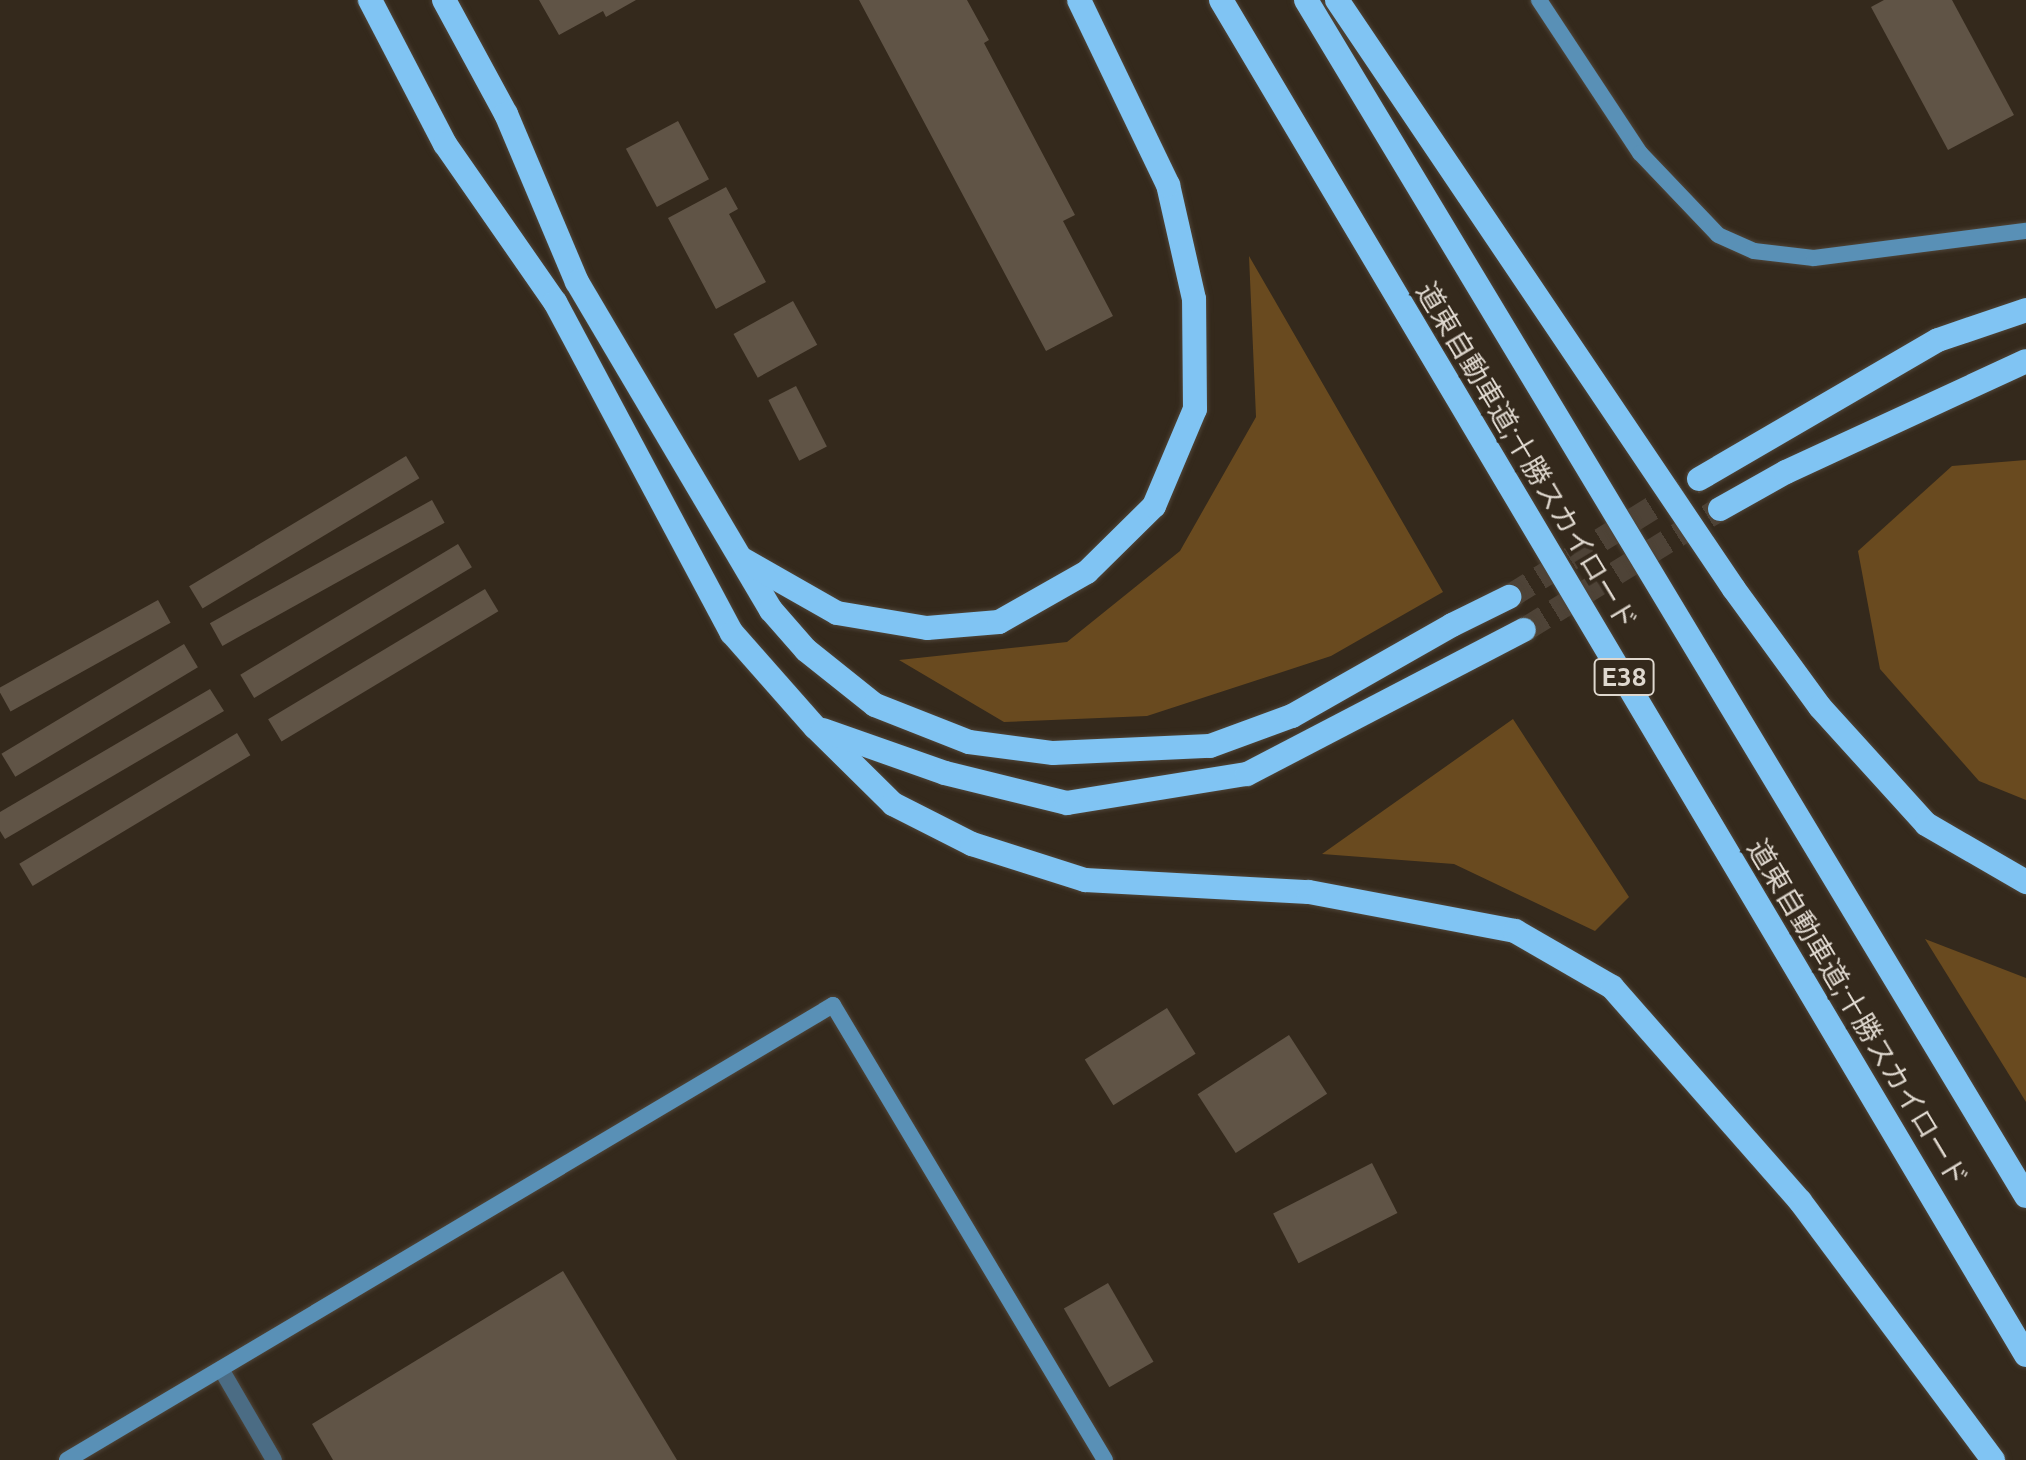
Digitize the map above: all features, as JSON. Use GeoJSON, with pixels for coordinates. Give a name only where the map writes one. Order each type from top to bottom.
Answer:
{"type":"FeatureCollection","features":[{"type":"Feature","properties":{"kind":"highway"},"geometry":{"type":"LineString","coordinates":[[370,0],[445,144],[555,302],[732,633],[815,727],[893,804],[972,844],[1085,880],[1309,892],[1515,931],[1612,987],[1800,1201],[1993,1460]]}},
{"type":"Feature","properties":{"kind":"highway"},"geometry":{"type":"LineString","coordinates":[[444,0],[506,114],[577,282],[771,610],[806,650],[875,705],[969,742],[1053,753],[1210,746],[1292,716],[1452,625],[1509,597]]}},
{"type":"Feature","properties":{"kind":"highway"},"geometry":{"type":"LineString","coordinates":[[740,558],[837,613],[927,628],[999,622],[1087,572],[1154,506],[1195,409],[1194,299],[1168,185],[1079,0]]}},
{"type":"Feature","properties":{"kind":"highway","name":"道東自動車道;十勝スカイロード"},"geometry":{"type":"LineString","coordinates":[[1221,0],[2026,1355]]}},
{"type":"Feature","properties":{"kind":"highway","name":"道東自動車道;十勝スカイロード"},"geometry":{"type":"LineString","coordinates":[[1306,0],[2026,1196]]}},
{"type":"Feature","properties":{"kind":"highway"},"geometry":{"type":"LineString","coordinates":[[1337,0],[1734,589],[1820,707],[1926,824],[2026,882]]}},
{"type":"Feature","properties":{"kind":"highway"},"geometry":{"type":"LineString","coordinates":[[1699,479],[1938,340],[2026,310]]}},
{"type":"Feature","properties":{"kind":"highway"},"geometry":{"type":"LineString","coordinates":[[1720,509],[1786,472],[2026,361]]}},
{"type":"Feature","properties":{"kind":"highway"},"geometry":{"type":"LineString","coordinates":[[815,727],[945,773],[1067,803],[1247,774],[1524,630]]}},
{"type":"Feature","properties":{"kind":"street"},"geometry":{"type":"LineString","coordinates":[[1539,0],[1640,153],[1718,235],[1754,251],[1814,258],[2026,231]]}},
{"type":"Feature","properties":{"kind":"street"},"geometry":{"type":"LineString","coordinates":[[67,1460],[833,1005],[1105,1460]]}},
{"type":"Feature","properties":{"kind":"lane"},"geometry":{"type":"LineString","coordinates":[[221,1369],[274,1460]]}},
{"type":"Feature","properties":{"kind":"shaded area"},"geometry":{"type":"Polygon","coordinates":[[[1249,256],[1443,592],[1331,656],[1147,716],[1004,722],[899,660],[1067,642],[1180,551],[1256,417],[1249,256]]]}},
{"type":"Feature","properties":{"kind":"shaded area"},"geometry":{"type":"Polygon","coordinates":[[[2026,460],[2026,800],[1979,781],[1880,669],[1858,551],[1952,466],[2026,460]]]}},
{"type":"Feature","properties":{"kind":"shaded area"},"geometry":{"type":"Polygon","coordinates":[[[1513,719],[1629,897],[1595,931],[1454,864],[1322,854],[1513,719]]]}},
{"type":"Feature","properties":{"kind":"shaded area"},"geometry":{"type":"Polygon","coordinates":[[[1925,939],[2026,978],[2026,1102],[1925,939]]]}},
{"type":"Feature","properties":{"kind":"building"},"geometry":{"type":"Polygon","coordinates":[[[539,0],[636,0],[606,17],[603,11],[559,35],[539,0]]]}},
{"type":"Feature","properties":{"kind":"building"},"geometry":{"type":"Polygon","coordinates":[[[859,0],[967,0],[989,40],[984,43],[1075,215],[1063,221],[1113,316],[1046,351],[859,0]]]}},
{"type":"Feature","properties":{"kind":"building"},"geometry":{"type":"Polygon","coordinates":[[[1884,0],[1952,0],[2014,115],[1948,150],[1871,7],[1884,0]]]}},
{"type":"Feature","properties":{"kind":"building"},"geometry":{"type":"Polygon","coordinates":[[[678,121],[709,179],[657,207],[626,149],[678,121]]]}},
{"type":"Feature","properties":{"kind":"building"},"geometry":{"type":"Polygon","coordinates":[[[726,187],[738,209],[729,214],[766,282],[716,309],[668,218],[726,187]]]}},
{"type":"Feature","properties":{"kind":"building"},"geometry":{"type":"Polygon","coordinates":[[[793,301],[817,345],[758,378],[734,334],[793,301]]]}},
{"type":"Feature","properties":{"kind":"building"},"geometry":{"type":"Polygon","coordinates":[[[796,386],[827,447],[799,461],[768,400],[796,386]]]}},
{"type":"Feature","properties":{"kind":"building"},"geometry":{"type":"Polygon","coordinates":[[[406,456],[419,478],[203,609],[189,586],[406,456]]]}},
{"type":"Feature","properties":{"kind":"building"},"geometry":{"type":"Polygon","coordinates":[[[432,500],[445,523],[222,646],[210,623],[432,500]]]}},
{"type":"Feature","properties":{"kind":"building"},"geometry":{"type":"Polygon","coordinates":[[[458,544],[472,567],[254,698],[240,675],[458,544]]]}},
{"type":"Feature","properties":{"kind":"building"},"geometry":{"type":"Polygon","coordinates":[[[485,589],[498,611],[282,742],[268,719],[485,589]]]}},
{"type":"Feature","properties":{"kind":"building"},"geometry":{"type":"Polygon","coordinates":[[[158,600],[171,623],[11,711],[0,688],[158,600]]]}},
{"type":"Feature","properties":{"kind":"building"},"geometry":{"type":"Polygon","coordinates":[[[184,644],[198,667],[15,777],[1,754],[184,644]]]}},
{"type":"Feature","properties":{"kind":"building"},"geometry":{"type":"Polygon","coordinates":[[[210,689],[224,711],[5,839],[0,831],[0,812],[210,689]]]}},
{"type":"Feature","properties":{"kind":"building"},"geometry":{"type":"Polygon","coordinates":[[[237,733],[250,755],[33,886],[19,864],[237,733]]]}},
{"type":"Feature","properties":{"kind":"building"},"geometry":{"type":"Polygon","coordinates":[[[1167,1008],[1196,1054],[1113,1105],[1085,1059],[1167,1008]]]}},
{"type":"Feature","properties":{"kind":"building"},"geometry":{"type":"Polygon","coordinates":[[[1289,1035],[1327,1094],[1236,1153],[1198,1094],[1289,1035]]]}},
{"type":"Feature","properties":{"kind":"building"},"geometry":{"type":"Polygon","coordinates":[[[1372,1163],[1397,1213],[1299,1263],[1273,1213],[1372,1163]]]}},
{"type":"Feature","properties":{"kind":"building"},"geometry":{"type":"Polygon","coordinates":[[[563,1271],[677,1460],[333,1460],[312,1424],[563,1271]]]}},
{"type":"Feature","properties":{"kind":"building"},"geometry":{"type":"Polygon","coordinates":[[[1108,1283],[1154,1362],[1109,1387],[1064,1308],[1108,1283]]]}},
{"type":"Feature","properties":{"kind":"tunnel"},"geometry":{"type":"LineString","coordinates":[[1509,597],[1699,479]]}},
{"type":"Feature","properties":{"kind":"tunnel"},"geometry":{"type":"LineString","coordinates":[[1524,630],[1720,509]]}}]}
